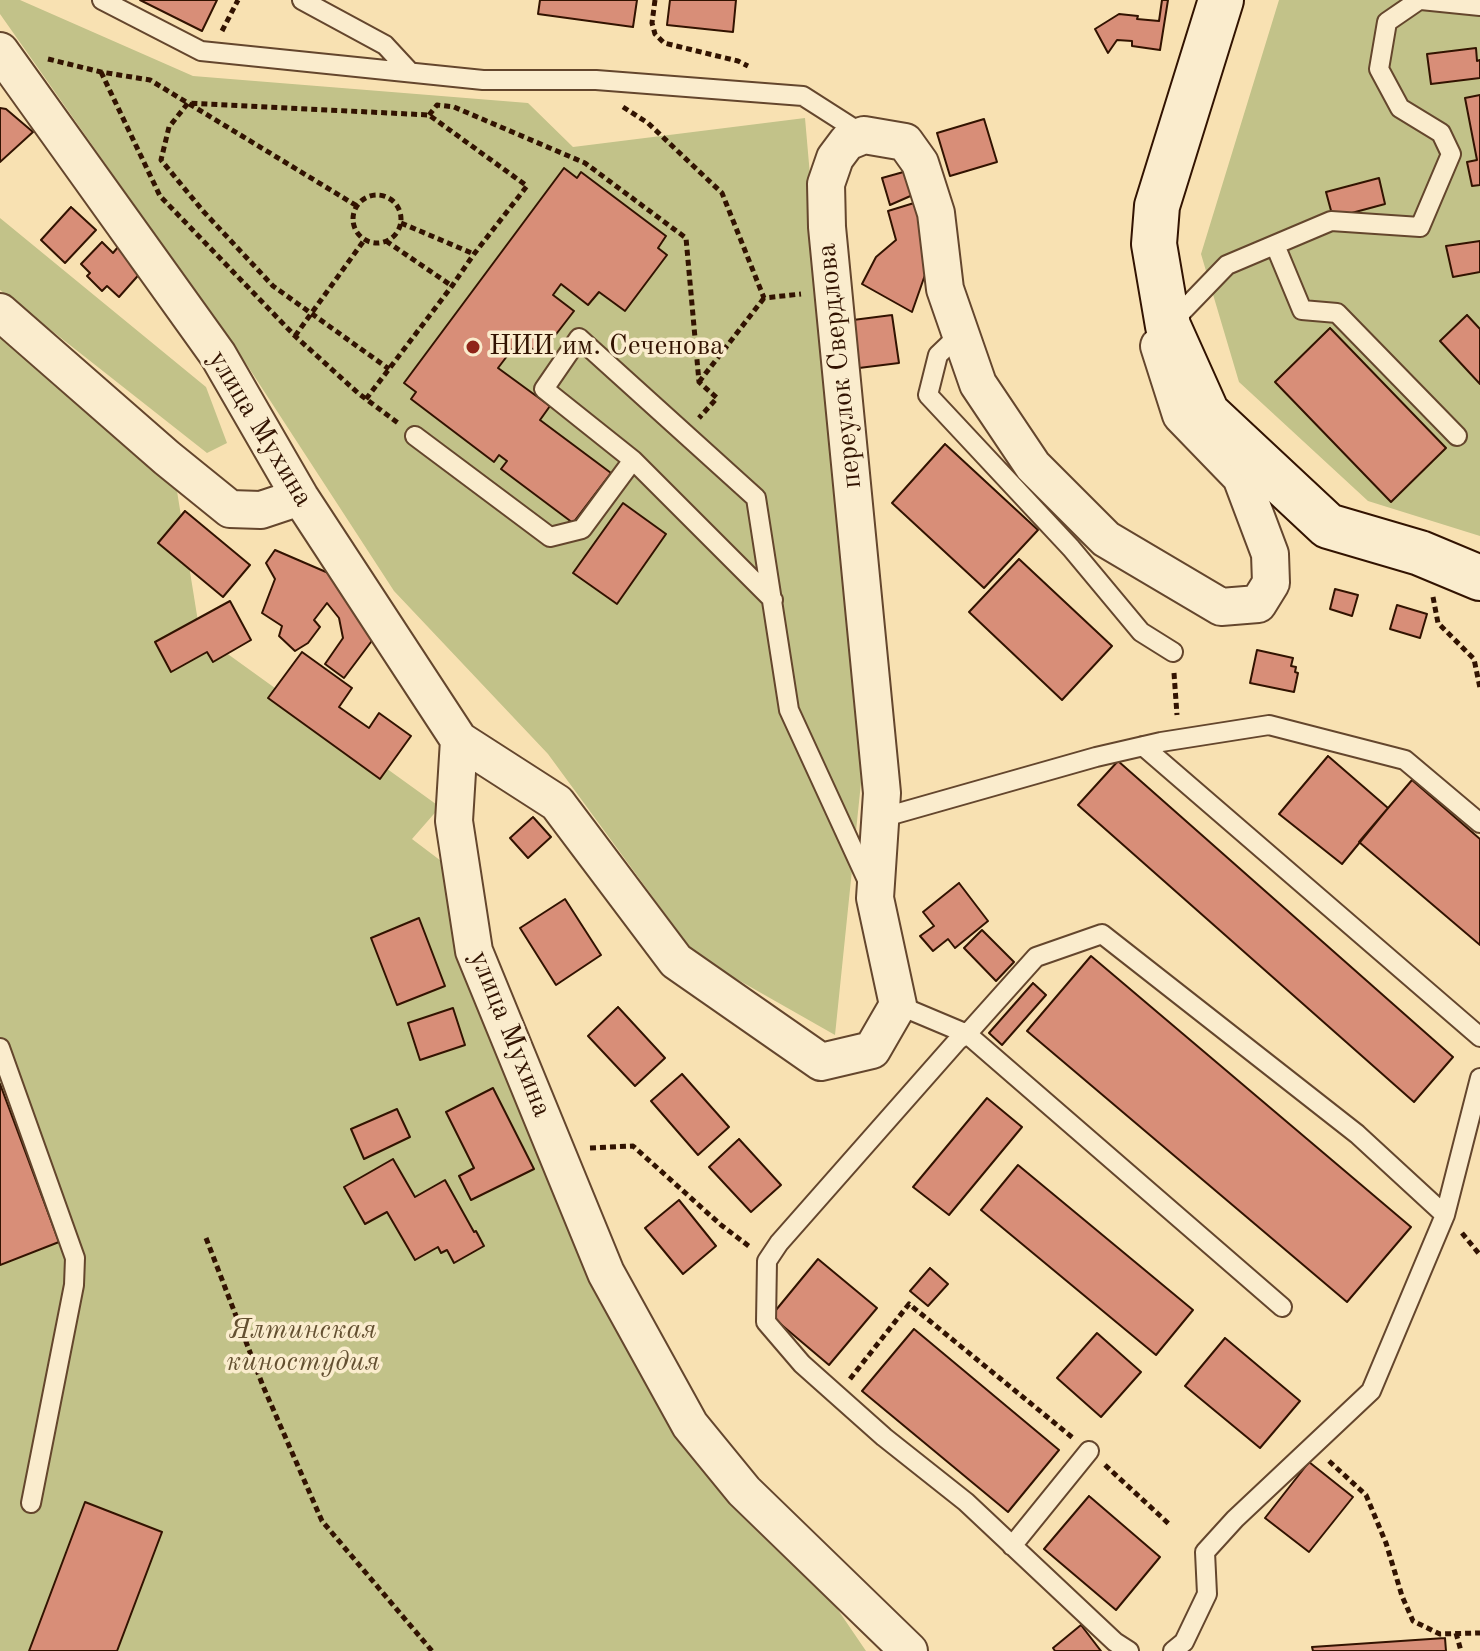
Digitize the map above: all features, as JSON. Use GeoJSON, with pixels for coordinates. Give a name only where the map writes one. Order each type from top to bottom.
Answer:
{"type":"FeatureCollection","features":[{"type":"Feature","properties":{"kind":"main road"},"geometry":{"type":"LineString","coordinates":[[1221,0],[1157,206],[1154,244],[1168,326],[1207,413],[1328,526],[1420,553],[1480,578]]}},
{"type":"Feature","properties":{"kind":"street","name":"улица Мухина"},"geometry":{"type":"LineString","coordinates":[[1,52],[218,355],[300,497],[459,740],[454,821],[474,951],[606,1273],[690,1425],[744,1491],[909,1651]]}},
{"type":"Feature","properties":{"kind":"street"},"geometry":{"type":"LineString","coordinates":[[864,135],[905,142],[920,163],[936,213],[945,289],[978,384],[1033,466],[1106,539],[1221,607],[1258,604],[1271,583],[1270,554],[1241,477],[1181,415],[1156,337],[1168,326]]}},
{"type":"Feature","properties":{"kind":"street","name":"переулок Свердлова"},"geometry":{"type":"LineString","coordinates":[[864,135],[847,142],[835,158],[826,184],[827,227],[882,793],[875,898],[898,1005]]}},
{"type":"Feature","properties":{"kind":"street"},"geometry":{"type":"LineString","coordinates":[[0,312],[230,509],[261,510],[300,497]]}},
{"type":"Feature","properties":{"kind":"street"},"geometry":{"type":"LineString","coordinates":[[459,740],[557,803],[676,961],[821,1062],[872,1050],[898,1005]]}},
{"type":"Feature","properties":{"kind":"lane"},"geometry":{"type":"LineString","coordinates":[[102,0],[201,51],[483,80],[577,80],[803,96],[864,135]]}},
{"type":"Feature","properties":{"kind":"lane"},"geometry":{"type":"LineString","coordinates":[[302,0],[385,45],[410,72]]}},
{"type":"Feature","properties":{"kind":"lane"},"geometry":{"type":"LineString","coordinates":[[1168,326],[1227,265],[1331,221],[1420,227],[1451,154],[1441,133],[1400,108],[1379,69],[1387,22],[1420,0],[1480,6]]}},
{"type":"Feature","properties":{"kind":"lane"},"geometry":{"type":"LineString","coordinates":[[1275,245],[1302,310],[1337,313],[1457,436]]}},
{"type":"Feature","properties":{"kind":"lane"},"geometry":{"type":"LineString","coordinates":[[961,333],[938,355],[928,395],[1071,548],[1141,632],[1173,652]]}},
{"type":"Feature","properties":{"kind":"lane"},"geometry":{"type":"LineString","coordinates":[[773,600],[633,460],[544,389],[579,338],[756,498],[773,600],[789,710],[875,898]]}},
{"type":"Feature","properties":{"kind":"lane"},"geometry":{"type":"LineString","coordinates":[[415,436],[550,537],[582,529],[633,460]]}},
{"type":"Feature","properties":{"kind":"lane"},"geometry":{"type":"LineString","coordinates":[[881,818],[1096,757],[1178,739],[1269,725],[1405,760],[1480,823]]}},
{"type":"Feature","properties":{"kind":"lane"},"geometry":{"type":"LineString","coordinates":[[1143,746],[1480,1037]]}},
{"type":"Feature","properties":{"kind":"lane"},"geometry":{"type":"LineString","coordinates":[[1129,1651],[1115,1642],[966,1502],[884,1437],[802,1364],[766,1322],[767,1261],[779,1243],[958,1040],[967,1034],[1036,957],[1102,934],[1357,1134],[1445,1215]]}},
{"type":"Feature","properties":{"kind":"lane"},"geometry":{"type":"LineString","coordinates":[[898,1005],[967,1034],[1282,1307]]}},
{"type":"Feature","properties":{"kind":"lane"},"geometry":{"type":"LineString","coordinates":[[0,1048],[75,1258],[74,1285],[31,1503]]}},
{"type":"Feature","properties":{"kind":"lane"},"geometry":{"type":"LineString","coordinates":[[1173,1651],[1184,1642],[1207,1594],[1205,1552],[1235,1519],[1371,1391],[1445,1215],[1480,1078]]}},
{"type":"Feature","properties":{"kind":"lane"},"geometry":{"type":"LineString","coordinates":[[1012,1546],[1089,1451]]}},
{"type":"Feature","properties":{"kind":"path"},"geometry":{"type":"LineString","coordinates":[[232,11],[238,0]]}},
{"type":"Feature","properties":{"kind":"path"},"geometry":{"type":"LineString","coordinates":[[655,0],[652,23],[658,39],[738,61],[753,69],[780,94]]}},
{"type":"Feature","properties":{"kind":"path"},"geometry":{"type":"LineString","coordinates":[[1,52],[150,80],[357,206]]}},
{"type":"Feature","properties":{"kind":"path"},"geometry":{"type":"LineString","coordinates":[[101,72],[160,196],[295,336],[366,399],[415,436]]}},
{"type":"Feature","properties":{"kind":"path"},"geometry":{"type":"LineString","coordinates":[[577,80],[648,123],[722,193],[764,298]]}},
{"type":"Feature","properties":{"kind":"path"},"geometry":{"type":"LineString","coordinates":[[188,103],[429,115],[527,186],[366,399]]}},
{"type":"Feature","properties":{"kind":"path"},"geometry":{"type":"LineString","coordinates":[[188,103],[169,127],[161,160],[203,211],[273,286],[389,369]]}},
{"type":"Feature","properties":{"kind":"path"},"geometry":{"type":"LineString","coordinates":[[429,115],[437,105],[454,107],[585,163],[686,238],[699,382],[717,398],[685,434]]}},
{"type":"Feature","properties":{"kind":"path"},"geometry":{"type":"LineString","coordinates":[[378,195],[393,201],[398,207],[401,223],[398,231],[379,243],[359,234],[353,221],[357,206],[370,196],[378,195]]}},
{"type":"Feature","properties":{"kind":"path"},"geometry":{"type":"LineString","coordinates":[[401,223],[474,254]]}},
{"type":"Feature","properties":{"kind":"path"},"geometry":{"type":"LineString","coordinates":[[295,336],[365,239]]}},
{"type":"Feature","properties":{"kind":"path"},"geometry":{"type":"LineString","coordinates":[[386,241],[452,286]]}},
{"type":"Feature","properties":{"kind":"path"},"geometry":{"type":"LineString","coordinates":[[699,382],[764,298],[833,291]]}},
{"type":"Feature","properties":{"kind":"path"},"geometry":{"type":"LineString","coordinates":[[1431,586],[1438,623],[1474,659],[1480,688]]}},
{"type":"Feature","properties":{"kind":"path"},"geometry":{"type":"LineString","coordinates":[[1173,652],[1178,739]]}},
{"type":"Feature","properties":{"kind":"path"},"geometry":{"type":"LineString","coordinates":[[557,1153],[599,1146],[633,1146],[721,1225],[767,1261]]}},
{"type":"Feature","properties":{"kind":"path"},"geometry":{"type":"LineString","coordinates":[[206,1238],[263,1386],[322,1521],[432,1651]]}},
{"type":"Feature","properties":{"kind":"path"},"geometry":{"type":"LineString","coordinates":[[837,1395],[909,1304],[1089,1451],[1169,1524]]}},
{"type":"Feature","properties":{"kind":"path"},"geometry":{"type":"LineString","coordinates":[[1313,1446],[1366,1495],[1413,1621],[1440,1634],[1480,1633]]}},
{"type":"Feature","properties":{"kind":"path"},"geometry":{"type":"LineString","coordinates":[[1456,1633],[1461,1651]]}},
{"type":"Feature","properties":{"kind":"green space"},"geometry":{"type":"Polygon","coordinates":[[[0,0],[20,0],[193,76],[528,103],[573,147],[805,118],[862,773],[835,1035],[696,956],[548,754],[394,591],[247,365],[0,14],[0,0]]]}},
{"type":"Feature","properties":{"kind":"green space"},"geometry":{"type":"Polygon","coordinates":[[[1279,0],[1480,0],[1480,536],[1368,501],[1239,382],[1201,254],[1279,0]]]}},
{"type":"Feature","properties":{"kind":"green space"},"geometry":{"type":"Polygon","coordinates":[[[0,218],[206,387],[227,443],[207,453],[0,290],[0,218]]]}},
{"type":"Feature","properties":{"kind":"green space","name":"Ялтинская киностудия"},"geometry":{"type":"Polygon","coordinates":[[[0,336],[177,491],[200,634],[440,807],[412,839],[453,870],[586,1240],[866,1651],[0,1651],[0,336]]]}},
{"type":"Feature","properties":{"kind":"building"},"geometry":{"type":"Polygon","coordinates":[[[140,0],[217,0],[202,31],[140,0]]]}},
{"type":"Feature","properties":{"kind":"building"},"geometry":{"type":"Polygon","coordinates":[[[540,0],[637,0],[633,27],[538,14],[540,0]]]}},
{"type":"Feature","properties":{"kind":"building"},"geometry":{"type":"Polygon","coordinates":[[[670,0],[736,0],[733,32],[667,25],[670,0]]]}},
{"type":"Feature","properties":{"kind":"building"},"geometry":{"type":"Polygon","coordinates":[[[1162,0],[1168,0],[1160,50],[1132,46],[1132,41],[1117,40],[1108,53],[1095,29],[1119,14],[1159,21],[1162,0]]]}},
{"type":"Feature","properties":{"kind":"building"},"geometry":{"type":"Polygon","coordinates":[[[1476,48],[1480,78],[1431,84],[1427,54],[1476,48]]]}},
{"type":"Feature","properties":{"kind":"building"},"geometry":{"type":"Polygon","coordinates":[[[1480,95],[1480,185],[1472,186],[1467,162],[1477,160],[1465,98],[1480,95]]]}},
{"type":"Feature","properties":{"kind":"building"},"geometry":{"type":"Polygon","coordinates":[[[0,108],[6,109],[33,132],[0,162],[0,108]]]}},
{"type":"Feature","properties":{"kind":"building"},"geometry":{"type":"Polygon","coordinates":[[[984,119],[997,162],[950,176],[937,133],[984,119]]]}},
{"type":"Feature","properties":{"kind":"building","name":"НИИ им. Сеченова"},"geometry":{"type":"Polygon","coordinates":[[[564,168],[577,178],[581,172],[666,236],[658,248],[667,255],[625,311],[599,292],[588,305],[561,284],[553,295],[574,311],[540,355],[520,339],[498,368],[550,406],[540,420],[611,473],[573,523],[501,469],[507,461],[499,455],[494,462],[411,399],[416,392],[404,383],[564,168]]]}},
{"type":"Feature","properties":{"kind":"building"},"geometry":{"type":"Polygon","coordinates":[[[907,171],[915,194],[890,205],[882,178],[907,171]]]}},
{"type":"Feature","properties":{"kind":"building"},"geometry":{"type":"Polygon","coordinates":[[[1379,178],[1385,204],[1333,218],[1326,192],[1379,178]]]}},
{"type":"Feature","properties":{"kind":"building"},"geometry":{"type":"Polygon","coordinates":[[[914,203],[927,235],[926,272],[912,312],[862,284],[876,257],[896,240],[888,211],[914,203]]]}},
{"type":"Feature","properties":{"kind":"building"},"geometry":{"type":"Polygon","coordinates":[[[71,207],[96,230],[65,263],[41,240],[71,207]]]}},
{"type":"Feature","properties":{"kind":"building"},"geometry":{"type":"Polygon","coordinates":[[[1480,241],[1480,272],[1453,277],[1446,246],[1480,241]]]}},
{"type":"Feature","properties":{"kind":"building"},"geometry":{"type":"Polygon","coordinates":[[[102,242],[113,253],[118,247],[143,270],[119,297],[107,286],[102,291],[87,276],[90,273],[81,264],[102,242]]]}},
{"type":"Feature","properties":{"kind":"building"},"geometry":{"type":"Polygon","coordinates":[[[892,315],[899,363],[859,368],[853,320],[892,315]]]}},
{"type":"Feature","properties":{"kind":"building"},"geometry":{"type":"Polygon","coordinates":[[[1467,315],[1480,329],[1480,384],[1440,341],[1467,315]]]}},
{"type":"Feature","properties":{"kind":"building"},"geometry":{"type":"Polygon","coordinates":[[[1330,328],[1446,448],[1391,502],[1275,382],[1330,328]]]}},
{"type":"Feature","properties":{"kind":"building"},"geometry":{"type":"Polygon","coordinates":[[[945,444],[1038,530],[984,588],[892,503],[945,444]]]}},
{"type":"Feature","properties":{"kind":"building"},"geometry":{"type":"Polygon","coordinates":[[[623,503],[666,534],[617,604],[573,573],[623,503]]]}},
{"type":"Feature","properties":{"kind":"building"},"geometry":{"type":"Polygon","coordinates":[[[185,511],[250,565],[223,597],[158,543],[185,511]]]}},
{"type":"Feature","properties":{"kind":"building"},"geometry":{"type":"Polygon","coordinates":[[[275,550],[326,572],[348,586],[374,638],[344,678],[325,664],[343,638],[339,618],[327,603],[314,620],[320,627],[308,643],[295,651],[279,636],[282,626],[262,613],[275,579],[266,563],[275,550]]]}},
{"type":"Feature","properties":{"kind":"building"},"geometry":{"type":"Polygon","coordinates":[[[1019,559],[1112,646],[1062,700],[969,612],[1019,559]]]}},
{"type":"Feature","properties":{"kind":"building"},"geometry":{"type":"Polygon","coordinates":[[[1335,589],[1358,595],[1352,616],[1330,609],[1335,589]]]}},
{"type":"Feature","properties":{"kind":"building"},"geometry":{"type":"Polygon","coordinates":[[[230,601],[251,640],[213,662],[207,652],[171,672],[155,642],[230,601]]]}},
{"type":"Feature","properties":{"kind":"building"},"geometry":{"type":"Polygon","coordinates":[[[1397,605],[1427,614],[1420,638],[1390,629],[1397,605]]]}},
{"type":"Feature","properties":{"kind":"building"},"geometry":{"type":"Polygon","coordinates":[[[1257,650],[1293,658],[1291,666],[1296,667],[1295,672],[1298,673],[1294,692],[1250,683],[1257,650]]]}},
{"type":"Feature","properties":{"kind":"building"},"geometry":{"type":"Polygon","coordinates":[[[302,652],[352,688],[339,707],[369,728],[379,713],[411,736],[380,779],[268,698],[302,652]]]}},
{"type":"Feature","properties":{"kind":"building"},"geometry":{"type":"Polygon","coordinates":[[[1328,756],[1388,808],[1342,864],[1279,814],[1328,756]]]}},
{"type":"Feature","properties":{"kind":"building"},"geometry":{"type":"Polygon","coordinates":[[[1118,761],[1453,1057],[1414,1102],[1078,805],[1118,761]]]}},
{"type":"Feature","properties":{"kind":"building"},"geometry":{"type":"Polygon","coordinates":[[[1412,780],[1480,839],[1480,945],[1359,842],[1412,780]]]}},
{"type":"Feature","properties":{"kind":"building"},"geometry":{"type":"Polygon","coordinates":[[[533,817],[551,837],[528,858],[510,838],[533,817]]]}},
{"type":"Feature","properties":{"kind":"building"},"geometry":{"type":"Polygon","coordinates":[[[959,883],[988,921],[955,948],[948,939],[933,951],[920,936],[934,926],[923,912],[959,883]]]}},
{"type":"Feature","properties":{"kind":"building"},"geometry":{"type":"Polygon","coordinates":[[[565,899],[601,955],[556,985],[520,928],[565,899]]]}},
{"type":"Feature","properties":{"kind":"building"},"geometry":{"type":"Polygon","coordinates":[[[419,918],[445,986],[397,1005],[371,938],[419,918]]]}},
{"type":"Feature","properties":{"kind":"building"},"geometry":{"type":"Polygon","coordinates":[[[982,930],[1014,962],[996,981],[964,948],[982,930]]]}},
{"type":"Feature","properties":{"kind":"building"},"geometry":{"type":"Polygon","coordinates":[[[1091,956],[1411,1227],[1347,1302],[1027,1031],[1091,956]]]}},
{"type":"Feature","properties":{"kind":"building"},"geometry":{"type":"Polygon","coordinates":[[[1033,983],[1046,995],[1002,1045],[989,1033],[1033,983]]]}},
{"type":"Feature","properties":{"kind":"building"},"geometry":{"type":"Polygon","coordinates":[[[618,1007],[665,1058],[635,1086],[588,1036],[618,1007]]]}},
{"type":"Feature","properties":{"kind":"building"},"geometry":{"type":"Polygon","coordinates":[[[453,1008],[465,1045],[420,1060],[408,1023],[453,1008]]]}},
{"type":"Feature","properties":{"kind":"building"},"geometry":{"type":"Polygon","coordinates":[[[682,1074],[729,1127],[698,1155],[651,1101],[682,1074]]]}},
{"type":"Feature","properties":{"kind":"building"},"geometry":{"type":"Polygon","coordinates":[[[0,1084],[59,1242],[0,1265],[0,1084]]]}},
{"type":"Feature","properties":{"kind":"building"},"geometry":{"type":"Polygon","coordinates":[[[493,1088],[534,1169],[471,1200],[459,1176],[474,1168],[446,1112],[493,1088]]]}},
{"type":"Feature","properties":{"kind":"building"},"geometry":{"type":"Polygon","coordinates":[[[987,1098],[1022,1127],[949,1215],[913,1187],[987,1098]]]}},
{"type":"Feature","properties":{"kind":"building"},"geometry":{"type":"Polygon","coordinates":[[[397,1109],[410,1137],[364,1159],[351,1129],[397,1109]]]}},
{"type":"Feature","properties":{"kind":"building"},"geometry":{"type":"Polygon","coordinates":[[[739,1139],[781,1185],[751,1212],[709,1167],[739,1139]]]}},
{"type":"Feature","properties":{"kind":"building"},"geometry":{"type":"Polygon","coordinates":[[[393,1159],[415,1197],[445,1180],[484,1246],[454,1263],[447,1250],[441,1253],[438,1247],[415,1260],[387,1212],[365,1224],[344,1187],[393,1159]]]}},
{"type":"Feature","properties":{"kind":"building"},"geometry":{"type":"Polygon","coordinates":[[[1018,1165],[1193,1310],[1156,1355],[981,1210],[1018,1165]]]}},
{"type":"Feature","properties":{"kind":"building"},"geometry":{"type":"Polygon","coordinates":[[[679,1200],[716,1246],[683,1274],[645,1228],[679,1200]]]}},
{"type":"Feature","properties":{"kind":"building"},"geometry":{"type":"Polygon","coordinates":[[[818,1259],[877,1308],[829,1365],[771,1316],[818,1259]]]}},
{"type":"Feature","properties":{"kind":"building"},"geometry":{"type":"Polygon","coordinates":[[[930,1268],[948,1284],[928,1306],[910,1291],[930,1268]]]}},
{"type":"Feature","properties":{"kind":"building"},"geometry":{"type":"Polygon","coordinates":[[[914,1329],[1059,1450],[1008,1512],[862,1391],[914,1329]]]}},
{"type":"Feature","properties":{"kind":"building"},"geometry":{"type":"Polygon","coordinates":[[[1097,1333],[1141,1372],[1101,1417],[1057,1378],[1097,1333]]]}},
{"type":"Feature","properties":{"kind":"building"},"geometry":{"type":"Polygon","coordinates":[[[1225,1338],[1300,1401],[1260,1448],[1185,1386],[1225,1338]]]}},
{"type":"Feature","properties":{"kind":"building"},"geometry":{"type":"Polygon","coordinates":[[[1309,1462],[1353,1497],[1309,1552],[1265,1518],[1309,1462]]]}},
{"type":"Feature","properties":{"kind":"building"},"geometry":{"type":"Polygon","coordinates":[[[1089,1496],[1160,1557],[1116,1610],[1044,1549],[1089,1496]]]}},
{"type":"Feature","properties":{"kind":"building"},"geometry":{"type":"Polygon","coordinates":[[[85,1502],[162,1532],[117,1651],[29,1651],[85,1502]]]}},
{"type":"Feature","properties":{"kind":"building"},"geometry":{"type":"Polygon","coordinates":[[[1081,1625],[1101,1651],[1055,1651],[1053,1648],[1081,1625]]]}},
{"type":"Feature","properties":{"kind":"building"},"geometry":{"type":"Polygon","coordinates":[[[1445,1638],[1446,1651],[1313,1651],[1312,1647],[1445,1638]]]}},
{"type":"Feature","properties":{"kind":"place","name":"НИИ им. Сеченова"},"geometry":{"type":"Point","coordinates":[473,347]}}]}
